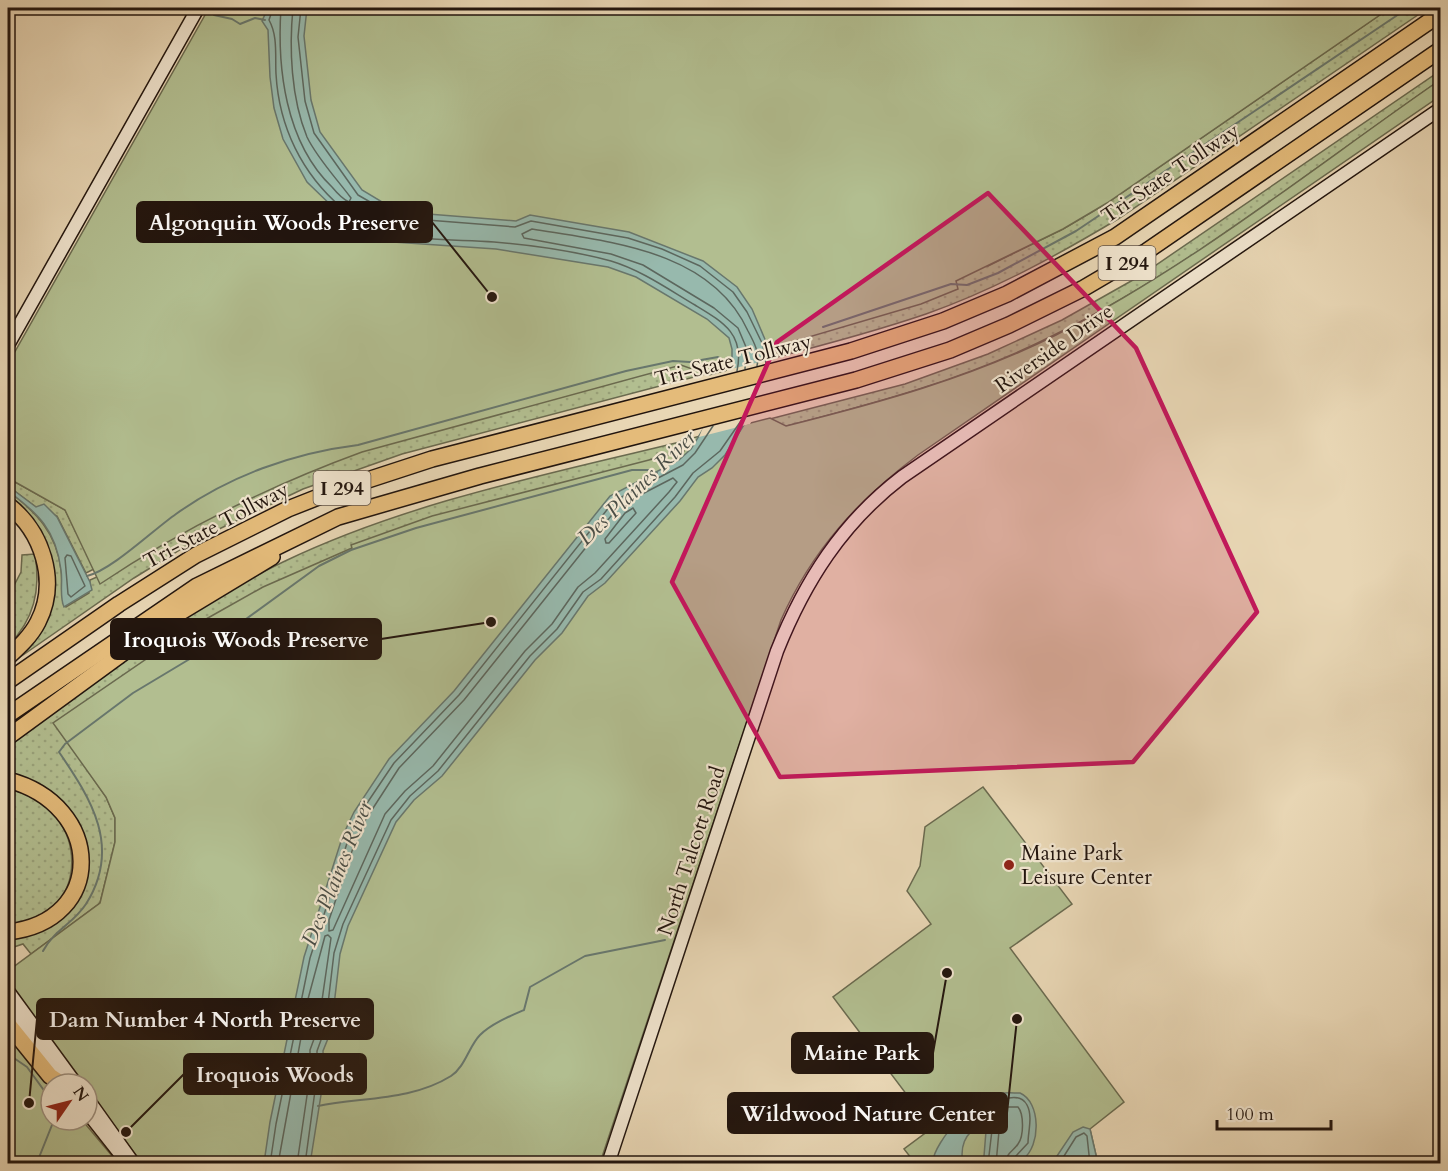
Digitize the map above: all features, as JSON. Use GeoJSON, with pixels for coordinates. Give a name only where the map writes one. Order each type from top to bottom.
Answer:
{"type":"FeatureCollection","features":[{"type":"Feature","properties":{"kind":"highway","name":"Tri-State Tollway"},"geometry":{"type":"LineString","coordinates":[[8,681],[158,578],[196,555],[288,509],[365,479],[432,459],[786,368],[943,321],[999,298],[1074,260],[1162,205],[1440,14]]}},
{"type":"Feature","properties":{"kind":"highway","name":"I 294"},"geometry":{"type":"LineString","coordinates":[[8,715],[197,586],[338,517],[422,492],[856,380],[950,350],[1009,326],[1084,288],[1165,239],[1440,50]]}},
{"type":"Feature","properties":{"kind":"highway"},"geometry":{"type":"LineString","coordinates":[[8,505],[29,525],[38,540],[47,585],[38,621],[8,657]]}},
{"type":"Feature","properties":{"kind":"highway"},"geometry":{"type":"LineString","coordinates":[[8,737],[171,618],[309,532]]}},
{"type":"Feature","properties":{"kind":"highway"},"geometry":{"type":"LineString","coordinates":[[8,780],[38,790],[54,802],[69,819],[81,855],[75,887],[58,912],[36,927],[8,932]]}},
{"type":"Feature","properties":{"kind":"highway"},"geometry":{"type":"LineString","coordinates":[[8,1024],[47,1072]]}},
{"type":"Feature","properties":{"kind":"main road"},"geometry":{"type":"LineString","coordinates":[[8,345],[198,8]]}},
{"type":"Feature","properties":{"kind":"main road","name":"Riverside Drive"},"geometry":{"type":"LineString","coordinates":[[824,557],[861,512],[902,477],[1440,109]]}},
{"type":"Feature","properties":{"kind":"main road","name":"North Talcott Road"},"geometry":{"type":"LineString","coordinates":[[608,1164],[777,651],[801,596],[824,557]]}},
{"type":"Feature","properties":{"kind":"main road"},"geometry":{"type":"LineString","coordinates":[[8,991],[67,1072]]}},
{"type":"Feature","properties":{"kind":"main road"},"geometry":{"type":"LineString","coordinates":[[8,1008],[55,1072]]}},
{"type":"Feature","properties":{"kind":"main road"},"geometry":{"type":"LineString","coordinates":[[99,1115],[134,1164]]}},
{"type":"Feature","properties":{"kind":"main road"},"geometry":{"type":"LineString","coordinates":[[99,1127],[128,1164]]}},
{"type":"Feature","properties":{"kind":"highlighted area"},"geometry":{"type":"Polygon","coordinates":[[[988,193],[1136,348],[1257,612],[1133,762],[780,777],[672,582],[777,342],[988,193]]]}},
{"type":"Feature","properties":{"kind":"green space"},"geometry":{"type":"Polygon","coordinates":[[[209,8],[1390,8],[1107,203],[1063,229],[956,281],[958,289],[921,304],[795,341],[792,353],[709,375],[681,365],[362,452],[293,479],[227,510],[162,545],[100,584],[65,510],[8,478],[8,364],[209,8]]]}},
{"type":"Feature","properties":{"kind":"green space"},"geometry":{"type":"Polygon","coordinates":[[[760,8],[988,266],[1063,229],[1107,203],[1390,8],[1428,8],[1118,219],[1048,259],[976,294],[926,314],[850,338],[773,358],[760,8]]]}},
{"type":"Feature","properties":{"kind":"green space"},"geometry":{"type":"Polygon","coordinates":[[[1440,71],[1440,80],[1252,215],[1155,279],[1054,335],[988,365],[884,400],[779,428],[762,421],[905,384],[988,354],[1062,320],[1140,276],[1440,71]]]}},
{"type":"Feature","properties":{"kind":"green space"},"geometry":{"type":"Polygon","coordinates":[[[1440,80],[1440,96],[918,455],[856,509],[822,549],[793,595],[781,620],[600,1163],[142,1163],[99,1106],[99,1072],[73,1072],[8,985],[8,971],[100,903],[115,842],[115,818],[106,797],[53,723],[199,623],[263,587],[352,548],[351,545],[432,516],[684,451],[681,441],[770,418],[786,426],[957,377],[1056,335],[1107,308],[1252,214],[1440,80]]]}},
{"type":"Feature","properties":{"kind":"green space"},"geometry":{"type":"Polygon","coordinates":[[[611,361],[732,367],[402,454],[303,489],[194,541],[134,578],[13,662],[41,626],[39,530],[30,516],[8,498],[8,491],[36,515],[50,534],[59,557],[62,594],[66,607],[89,593],[90,580],[97,577],[100,566],[86,573],[57,516],[36,507],[8,486],[8,478],[65,510],[77,534],[611,361]]]}},
{"type":"Feature","properties":{"kind":"green space"},"geometry":{"type":"Polygon","coordinates":[[[700,437],[691,449],[81,761],[106,797],[115,818],[115,842],[100,903],[31,954],[23,944],[8,949],[8,936],[62,914],[82,835],[75,819],[60,799],[30,781],[8,775],[8,746],[73,696],[141,647],[210,602],[283,562],[333,540],[384,521],[488,489],[700,437]]]}},
{"type":"Feature","properties":{"kind":"green space"},"geometry":{"type":"Polygon","coordinates":[[[35,554],[37,580],[34,604],[24,626],[8,646],[8,597],[21,572],[22,555],[35,554]]]}},
{"type":"Feature","properties":{"kind":"green space"},"geometry":{"type":"Polygon","coordinates":[[[983,787],[1072,904],[1010,948],[1124,1102],[1090,1129],[1096,1155],[1095,1163],[915,1163],[904,1149],[932,1128],[833,997],[931,924],[907,891],[920,866],[925,827],[983,787]]]}},
{"type":"Feature","properties":{"kind":"green space"},"geometry":{"type":"Polygon","coordinates":[[[8,789],[36,800],[56,817],[68,839],[72,862],[68,885],[56,905],[36,919],[8,924],[8,789]]]}},
{"type":"Feature","properties":{"kind":"green space"},"geometry":{"type":"Polygon","coordinates":[[[8,1033],[40,1072],[39,1132],[92,1132],[118,1163],[8,1163],[8,1033]]]}},
{"type":"Feature","properties":{"kind":"water","name":"Des Plaines River"},"geometry":{"type":"Polygon","coordinates":[[[268,8],[307,8],[304,36],[311,100],[320,132],[362,190],[392,208],[428,214],[516,221],[530,215],[629,232],[703,261],[737,287],[752,309],[773,358],[764,393],[725,455],[712,468],[698,477],[680,501],[605,583],[588,596],[562,633],[535,660],[442,776],[414,800],[396,822],[348,926],[340,954],[331,1031],[323,1051],[324,1076],[310,1164],[264,1163],[270,1122],[304,957],[343,835],[354,812],[389,759],[454,691],[610,496],[679,460],[691,449],[716,408],[732,367],[732,349],[729,338],[707,319],[636,277],[608,267],[496,249],[393,242],[364,231],[339,213],[307,182],[283,139],[274,108],[268,30],[262,21],[268,8]]]}},
{"type":"Feature","properties":{"kind":"water"},"geometry":{"type":"Polygon","coordinates":[[[8,486],[36,507],[44,504],[57,517],[92,590],[64,607],[59,556],[50,533],[37,515],[8,491],[8,486]]]}},
{"type":"Feature","properties":{"kind":"water"},"geometry":{"type":"Polygon","coordinates":[[[1000,1093],[1020,1093],[1032,1105],[1036,1124],[1033,1144],[1023,1159],[1008,1164],[981,1163],[984,1156],[986,1131],[980,1126],[964,1141],[963,1163],[933,1163],[937,1148],[948,1132],[982,1103],[1000,1093]]]}},
{"type":"Feature","properties":{"kind":"water"},"geometry":{"type":"Polygon","coordinates":[[[1083,1127],[1090,1129],[1096,1155],[1095,1163],[1033,1163],[1055,1159],[1073,1132],[1083,1127]]]}},
{"type":"Feature","properties":{"kind":"pier"},"geometry":{"type":"Polygon","coordinates":[[[776,358],[767,394],[750,424],[699,437],[727,370],[776,358]]]}},
{"type":"Feature","properties":{"kind":"waterway"},"geometry":{"type":"LineString","coordinates":[[823,327],[951,284],[967,285],[998,273],[1076,231],[1408,8]]}},
{"type":"Feature","properties":{"kind":"waterway"},"geometry":{"type":"LineString","coordinates":[[214,15],[232,19],[240,24],[255,18],[265,20]]}},
{"type":"Feature","properties":{"kind":"waterway"},"geometry":{"type":"LineString","coordinates":[[87,576],[120,558],[196,500],[240,478],[286,460],[358,445],[626,371],[673,361],[690,362],[718,357],[733,367]]}},
{"type":"Feature","properties":{"kind":"waterway","name":"Des Plaines River"},"geometry":{"type":"LineString","coordinates":[[43,951],[86,904],[96,883],[101,863],[102,843],[98,824],[82,788],[59,752],[65,744],[133,693],[198,654],[319,566],[351,550],[416,528],[632,470],[651,470],[657,473]]}},
{"type":"Feature","properties":{"kind":"waterway"},"geometry":{"type":"LineString","coordinates":[[318,1106],[403,1094],[436,1084],[456,1072],[484,1031],[524,1010],[530,987],[585,956],[665,940]]}},
{"type":"Feature","properties":{"kind":"waterway"},"geometry":{"type":"LineString","coordinates":[[8,1054],[27,1067],[39,1084]]}},
{"type":"Feature","properties":{"kind":"waterway"},"geometry":{"type":"LineString","coordinates":[[31,1164],[38,1160],[49,1132]]}},
{"type":"Feature","properties":{"kind":"place","name":"Algonquin Woods Preserve"},"geometry":{"type":"Point","coordinates":[492,297]}},
{"type":"Feature","properties":{"kind":"place","name":"Iroquois Woods Preserve"},"geometry":{"type":"Point","coordinates":[491,622]}},
{"type":"Feature","properties":{"kind":"place","name":"Maine Park Leisure Center"},"geometry":{"type":"Point","coordinates":[1009,865]}},
{"type":"Feature","properties":{"kind":"place","name":"Maine Park"},"geometry":{"type":"Point","coordinates":[947,973]}},
{"type":"Feature","properties":{"kind":"place","name":"Wildwood Nature Center"},"geometry":{"type":"Point","coordinates":[1017,1019]}},
{"type":"Feature","properties":{"kind":"place","name":"Dam Number 4 North Preserve"},"geometry":{"type":"Point","coordinates":[29,1103]}},
{"type":"Feature","properties":{"kind":"place","name":"Iroquois Woods"},"geometry":{"type":"Point","coordinates":[126,1132]}}]}
